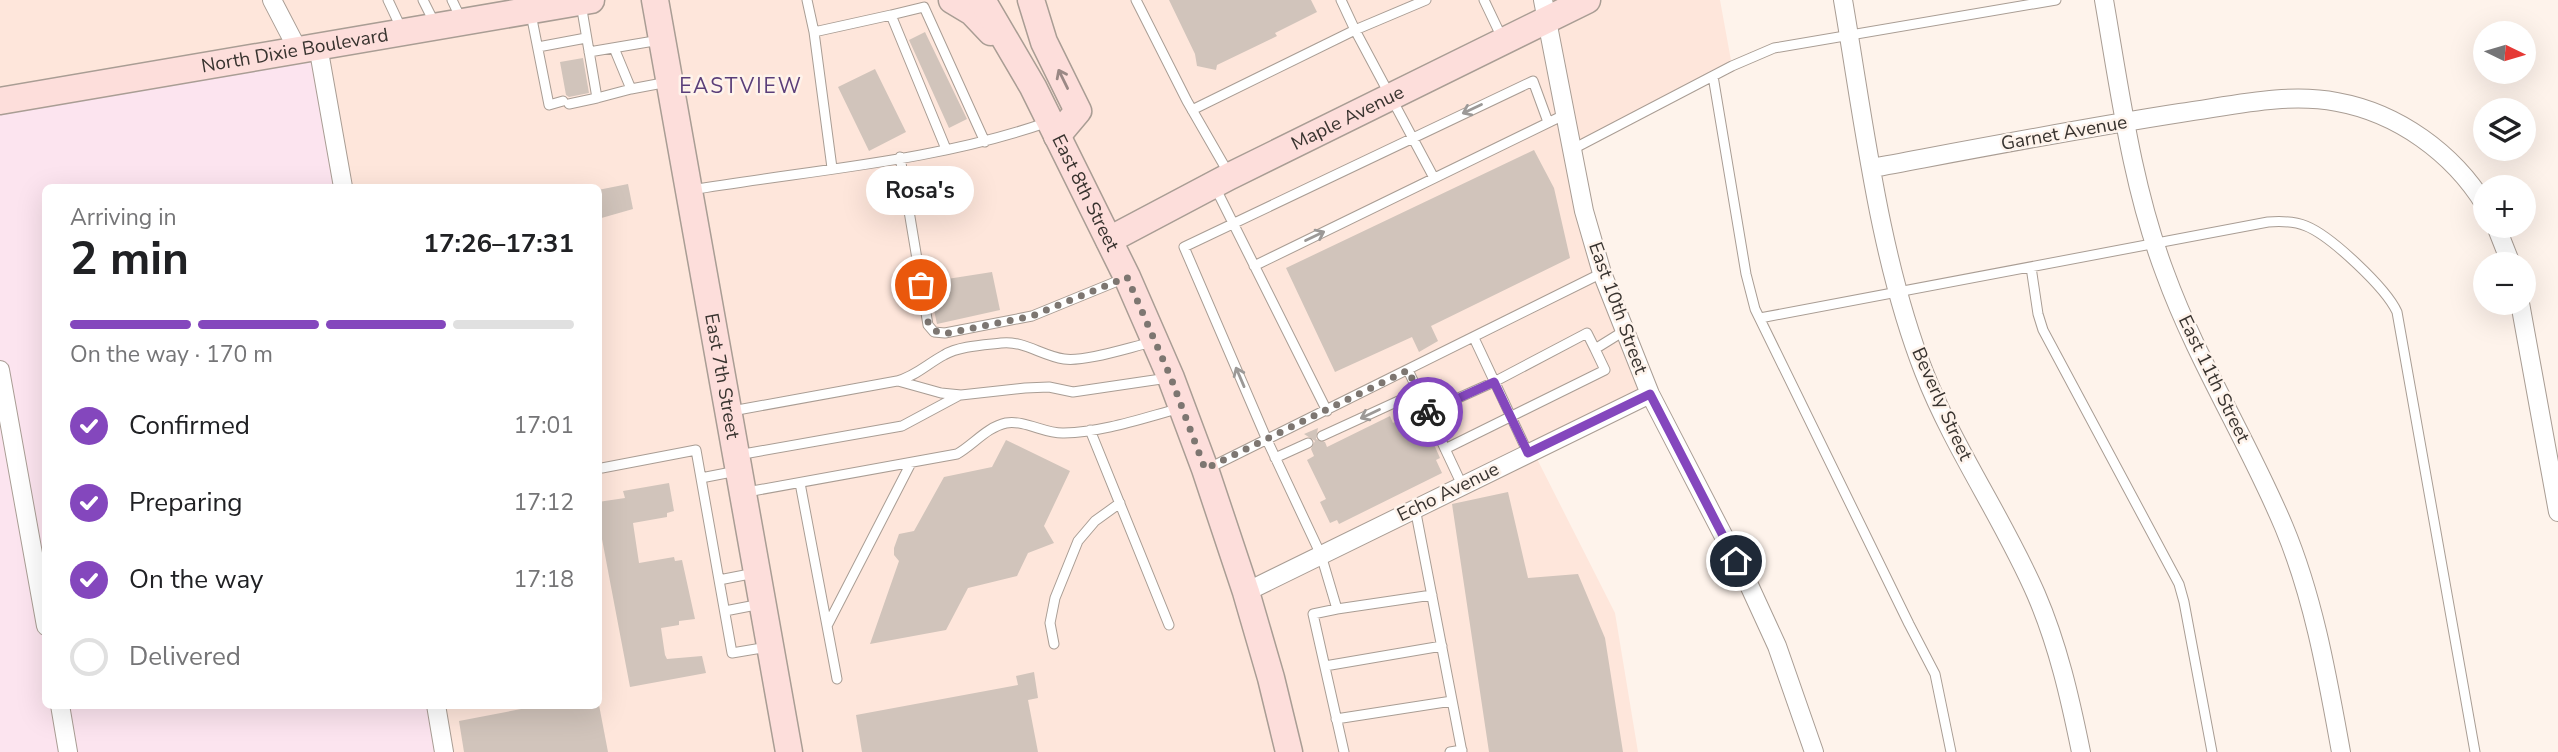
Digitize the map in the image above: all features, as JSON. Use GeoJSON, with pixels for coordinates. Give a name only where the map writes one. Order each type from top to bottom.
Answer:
{"type":"FeatureCollection","features":[{"type":"Feature","properties":{"kind":"main road","name":"East 7th Street"},"geometry":{"type":"LineString","coordinates":[[655,0],[789,752]]}},
{"type":"Feature","properties":{"kind":"main road"},"geometry":{"type":"LineString","coordinates":[[953,0],[972,12],[1014,56]]}},
{"type":"Feature","properties":{"kind":"main road","name":"East 8th Street"},"geometry":{"type":"LineString","coordinates":[[982,0],[1033,87],[1127,277],[1171,378],[1246,592],[1289,752]]}},
{"type":"Feature","properties":{"kind":"main road"},"geometry":{"type":"LineString","coordinates":[[1032,0],[1044,42],[1079,111],[1053,129]]}},
{"type":"Feature","properties":{"kind":"main road","name":"Maple Avenue"},"geometry":{"type":"LineString","coordinates":[[1109,240],[1222,180],[1503,41],[1544,10],[1587,0]]}},
{"type":"Feature","properties":{"kind":"main road","name":"North Dixie Boulevard"},"geometry":{"type":"LineString","coordinates":[[0,101],[436,25],[457,10],[530,9],[586,1]]}},
{"type":"Feature","properties":{"kind":"street"},"geometry":{"type":"LineString","coordinates":[[272,0],[308,48],[342,184]]}},
{"type":"Feature","properties":{"kind":"street","name":"Beverly Street"},"geometry":{"type":"LineString","coordinates":[[1843,0],[1872,167],[1899,292],[1924,372],[2036,594],[2054,643],[2081,752]]}},
{"type":"Feature","properties":{"kind":"street","name":"East 11th Street"},"geometry":{"type":"LineString","coordinates":[[2104,0],[2125,122],[2154,244],[2187,325],[2255,461],[2289,541],[2314,617],[2341,752]]}},
{"type":"Feature","properties":{"kind":"street","name":"East 10th Street"},"geometry":{"type":"LineString","coordinates":[[1544,10],[1584,211],[1602,273],[1650,394],[1749,584],[1772,634],[1814,752]]}},
{"type":"Feature","properties":{"kind":"street","name":"Garnet Avenue"},"geometry":{"type":"LineString","coordinates":[[1872,167],[2125,122],[2257,102],[2301,99],[2336,101],[2364,108],[2399,123],[2442,154],[2473,189]]}},
{"type":"Feature","properties":{"kind":"street"},"geometry":{"type":"LineString","coordinates":[[2522,315],[2558,512]]}},
{"type":"Feature","properties":{"kind":"street"},"geometry":{"type":"LineString","coordinates":[[0,370],[42,604]]}},
{"type":"Feature","properties":{"kind":"street","name":"Echo Avenue"},"geometry":{"type":"LineString","coordinates":[[1246,592],[1650,394]]}},
{"type":"Feature","properties":{"kind":"street"},"geometry":{"type":"LineString","coordinates":[[61,709],[68,752]]}},
{"type":"Feature","properties":{"kind":"street"},"geometry":{"type":"LineString","coordinates":[[437,709],[444,752]]}},
{"type":"Feature","properties":{"kind":"lane"},"geometry":{"type":"LineString","coordinates":[[388,0],[403,31]]}},
{"type":"Feature","properties":{"kind":"lane"},"geometry":{"type":"LineString","coordinates":[[424,0],[436,25]]}},
{"type":"Feature","properties":{"kind":"lane"},"geometry":{"type":"LineString","coordinates":[[807,0],[814,32],[832,168]]}},
{"type":"Feature","properties":{"kind":"lane"},"geometry":{"type":"LineString","coordinates":[[1136,0],[1192,110],[1222,180],[1233,223],[1327,411]]}},
{"type":"Feature","properties":{"kind":"lane"},"geometry":{"type":"LineString","coordinates":[[1341,0],[1389,97],[1434,178]]}},
{"type":"Feature","properties":{"kind":"lane"},"geometry":{"type":"LineString","coordinates":[[1192,110],[1355,30],[1426,0]]}},
{"type":"Feature","properties":{"kind":"lane"},"geometry":{"type":"LineString","coordinates":[[1484,0],[1503,41]]}},
{"type":"Feature","properties":{"kind":"lane"},"geometry":{"type":"LineString","coordinates":[[1573,149],[1713,76],[1774,48],[2056,0]]}},
{"type":"Feature","properties":{"kind":"lane"},"geometry":{"type":"LineString","coordinates":[[586,1],[586,37],[597,98]]}},
{"type":"Feature","properties":{"kind":"lane"},"geometry":{"type":"LineString","coordinates":[[814,32],[924,7],[938,48],[985,142]]}},
{"type":"Feature","properties":{"kind":"lane"},"geometry":{"type":"LineString","coordinates":[[530,9],[549,105],[670,82]]}},
{"type":"Feature","properties":{"kind":"lane"},"geometry":{"type":"LineString","coordinates":[[891,15],[934,104],[946,149]]}},
{"type":"Feature","properties":{"kind":"lane"},"geometry":{"type":"LineString","coordinates":[[538,47],[586,37]]}},
{"type":"Feature","properties":{"kind":"lane"},"geometry":{"type":"LineString","coordinates":[[589,52],[662,40]]}},
{"type":"Feature","properties":{"kind":"lane"},"geometry":{"type":"LineString","coordinates":[[614,48],[631,89]]}},
{"type":"Feature","properties":{"kind":"lane"},"geometry":{"type":"LineString","coordinates":[[1713,76],[1750,294],[1897,600],[1927,656],[1941,697],[1951,752]]}},
{"type":"Feature","properties":{"kind":"lane"},"geometry":{"type":"LineString","coordinates":[[1337,609],[1321,555],[1275,458],[1184,247],[1533,81],[1548,122]]}},
{"type":"Feature","properties":{"kind":"lane"},"geometry":{"type":"LineString","coordinates":[[1254,266],[1566,114]]}},
{"type":"Feature","properties":{"kind":"lane"},"geometry":{"type":"LineString","coordinates":[[689,190],[900,157],[1053,129]]}},
{"type":"Feature","properties":{"kind":"lane"},"geometry":{"type":"LineString","coordinates":[[900,157],[928,325],[934,331],[944,334],[1032,316],[1127,277]]}},
{"type":"Feature","properties":{"kind":"lane"},"geometry":{"type":"LineString","coordinates":[[1760,318],[2268,222],[2292,222],[2308,227],[2371,277],[2392,301],[2397,313],[2475,752]]}},
{"type":"Feature","properties":{"kind":"lane"},"geometry":{"type":"LineString","coordinates":[[2031,267],[2043,330],[2179,584],[2212,752]]}},
{"type":"Feature","properties":{"kind":"lane"},"geometry":{"type":"LineString","coordinates":[[1205,469],[1602,273]]}},
{"type":"Feature","properties":{"kind":"lane"},"geometry":{"type":"LineString","coordinates":[[1595,348],[1624,331]]}},
{"type":"Feature","properties":{"kind":"lane"},"geometry":{"type":"LineString","coordinates":[[1427,412],[1494,382],[1587,333],[1595,348],[1605,370],[1445,449]]}},
{"type":"Feature","properties":{"kind":"lane"},"geometry":{"type":"LineString","coordinates":[[1474,338],[1528,453]]}},
{"type":"Feature","properties":{"kind":"lane"},"geometry":{"type":"LineString","coordinates":[[728,412],[897,381],[917,374],[944,355],[999,343],[1014,343],[1068,359],[1155,342]]}},
{"type":"Feature","properties":{"kind":"lane"},"geometry":{"type":"LineString","coordinates":[[1408,370],[1462,485]]}},
{"type":"Feature","properties":{"kind":"lane"},"geometry":{"type":"LineString","coordinates":[[897,381],[941,393],[961,395],[1049,387],[1073,392],[1171,378]]}},
{"type":"Feature","properties":{"kind":"lane"},"geometry":{"type":"LineString","coordinates":[[1322,436],[1418,392]]}},
{"type":"Feature","properties":{"kind":"lane"},"geometry":{"type":"LineString","coordinates":[[701,478],[739,473],[902,426],[961,395]]}},
{"type":"Feature","properties":{"kind":"lane"},"geometry":{"type":"LineString","coordinates":[[739,473],[800,483],[957,454],[972,446],[988,431],[1007,423],[1022,424],[1043,432],[1063,433],[1090,430],[1182,408]]}},
{"type":"Feature","properties":{"kind":"lane"},"geometry":{"type":"LineString","coordinates":[[1090,430],[1169,625]]}},
{"type":"Feature","properties":{"kind":"lane"},"geometry":{"type":"LineString","coordinates":[[1275,458],[1308,443]]}},
{"type":"Feature","properties":{"kind":"lane"},"geometry":{"type":"LineString","coordinates":[[602,468],[696,450],[732,653],[770,646]]}},
{"type":"Feature","properties":{"kind":"lane"},"geometry":{"type":"LineString","coordinates":[[827,626],[911,463]]}},
{"type":"Feature","properties":{"kind":"lane"},"geometry":{"type":"LineString","coordinates":[[800,483],[837,680]]}},
{"type":"Feature","properties":{"kind":"lane"},"geometry":{"type":"LineString","coordinates":[[1054,644],[1050,623],[1055,598],[1077,541],[1095,521],[1120,503]]}},
{"type":"Feature","properties":{"kind":"lane"},"geometry":{"type":"LineString","coordinates":[[1415,508],[1462,751],[1450,752]]}},
{"type":"Feature","properties":{"kind":"lane"},"geometry":{"type":"LineString","coordinates":[[719,580],[757,572]]}},
{"type":"Feature","properties":{"kind":"lane"},"geometry":{"type":"LineString","coordinates":[[1344,752],[1313,614],[1432,594]]}},
{"type":"Feature","properties":{"kind":"lane"},"geometry":{"type":"LineString","coordinates":[[725,611],[762,604]]}},
{"type":"Feature","properties":{"kind":"lane"},"geometry":{"type":"LineString","coordinates":[[1325,666],[1442,646]]}},
{"type":"Feature","properties":{"kind":"lane"},"geometry":{"type":"LineString","coordinates":[[1336,719],[1452,701]]}},
{"type":"Feature","properties":{"kind":"shaded area"},"geometry":{"type":"Polygon","coordinates":[[[0,0],[1720,0],[1732,66],[1572,146],[1583,203],[1650,394],[1533,451],[1615,613],[1638,752],[446,752],[439,709],[602,709],[602,184],[333,184],[0,103],[0,0]]]}},
{"type":"Feature","properties":{"kind":"shaded area"},"geometry":{"type":"Polygon","coordinates":[[[320,45],[344,184],[42,184],[42,709],[439,709],[446,752],[0,752],[0,103],[320,45]]]}},
{"type":"Feature","properties":{"kind":"building"},"geometry":{"type":"Polygon","coordinates":[[[1169,0],[1311,0],[1317,12],[1275,33],[1277,36],[1217,65],[1216,70],[1197,66],[1195,54],[1169,0]]]}},
{"type":"Feature","properties":{"kind":"building"},"geometry":{"type":"Polygon","coordinates":[[[925,32],[967,119],[949,128],[909,40],[925,32]]]}},
{"type":"Feature","properties":{"kind":"building"},"geometry":{"type":"Polygon","coordinates":[[[583,58],[589,93],[569,97],[566,95],[560,62],[583,58]]]}},
{"type":"Feature","properties":{"kind":"building"},"geometry":{"type":"Polygon","coordinates":[[[875,69],[906,132],[869,151],[838,87],[875,69]]]}},
{"type":"Feature","properties":{"kind":"building"},"geometry":{"type":"Polygon","coordinates":[[[1534,150],[1554,188],[1570,258],[1431,326],[1438,341],[1419,352],[1412,337],[1335,372],[1286,268],[1534,150]]]}},
{"type":"Feature","properties":{"kind":"building"},"geometry":{"type":"Polygon","coordinates":[[[628,184],[633,209],[602,218],[602,189],[628,184]]]}},
{"type":"Feature","properties":{"kind":"building"},"geometry":{"type":"Polygon","coordinates":[[[992,272],[1000,310],[937,324],[928,282],[992,272]]]}},
{"type":"Feature","properties":{"kind":"building"},"geometry":{"type":"Polygon","coordinates":[[[1413,413],[1428,442],[1432,440],[1440,458],[1436,460],[1442,473],[1339,524],[1337,520],[1330,523],[1320,502],[1326,499],[1307,460],[1314,456],[1311,449],[1315,441],[1304,434],[1318,428],[1316,439],[1325,442],[1327,447],[1390,416],[1393,423],[1413,413]]]}},
{"type":"Feature","properties":{"kind":"building"},"geometry":{"type":"Polygon","coordinates":[[[1006,440],[1070,471],[1044,526],[1054,543],[1028,553],[1017,576],[968,588],[946,630],[870,644],[899,561],[894,555],[894,548],[899,534],[914,531],[944,477],[992,467],[1006,440]]]}},
{"type":"Feature","properties":{"kind":"building"},"geometry":{"type":"Polygon","coordinates":[[[669,483],[674,511],[667,513],[667,517],[633,523],[639,563],[674,557],[675,561],[682,560],[695,619],[679,621],[679,625],[661,628],[665,655],[667,659],[702,656],[706,673],[630,687],[602,539],[602,501],[625,498],[623,491],[669,483]]]}},
{"type":"Feature","properties":{"kind":"building"},"geometry":{"type":"Polygon","coordinates":[[[1508,492],[1528,578],[1578,574],[1605,638],[1623,752],[1489,752],[1452,504],[1508,492]]]}},
{"type":"Feature","properties":{"kind":"building"},"geometry":{"type":"Polygon","coordinates":[[[1034,672],[1038,698],[1028,700],[1038,752],[862,752],[856,715],[1018,685],[1016,676],[1034,672]]]}},
{"type":"Feature","properties":{"kind":"building"},"geometry":{"type":"Polygon","coordinates":[[[521,709],[600,709],[608,752],[464,752],[459,721],[521,709]]]}},
{"type":"Feature","properties":{"kind":"way so far"},"geometry":{"type":"LineString","coordinates":[[921,285],[928,325],[934,331],[944,334],[1032,316],[1127,277],[1171,378],[1205,469],[1408,370],[1428,412]]}},
{"type":"Feature","properties":{"kind":"place","name":"Rosa's"},"geometry":{"type":"Point","coordinates":[921,285]}},
{"type":"Feature","properties":{"kind":"district","name":"EASTVIEW"},"geometry":{"type":"Point","coordinates":[741,86]}},
{"type":"Feature","properties":{"kind":"route"},"geometry":{"type":"LineString","coordinates":[[1428,412],[1494,382],[1528,453],[1650,394],[1736,561]]}}]}
